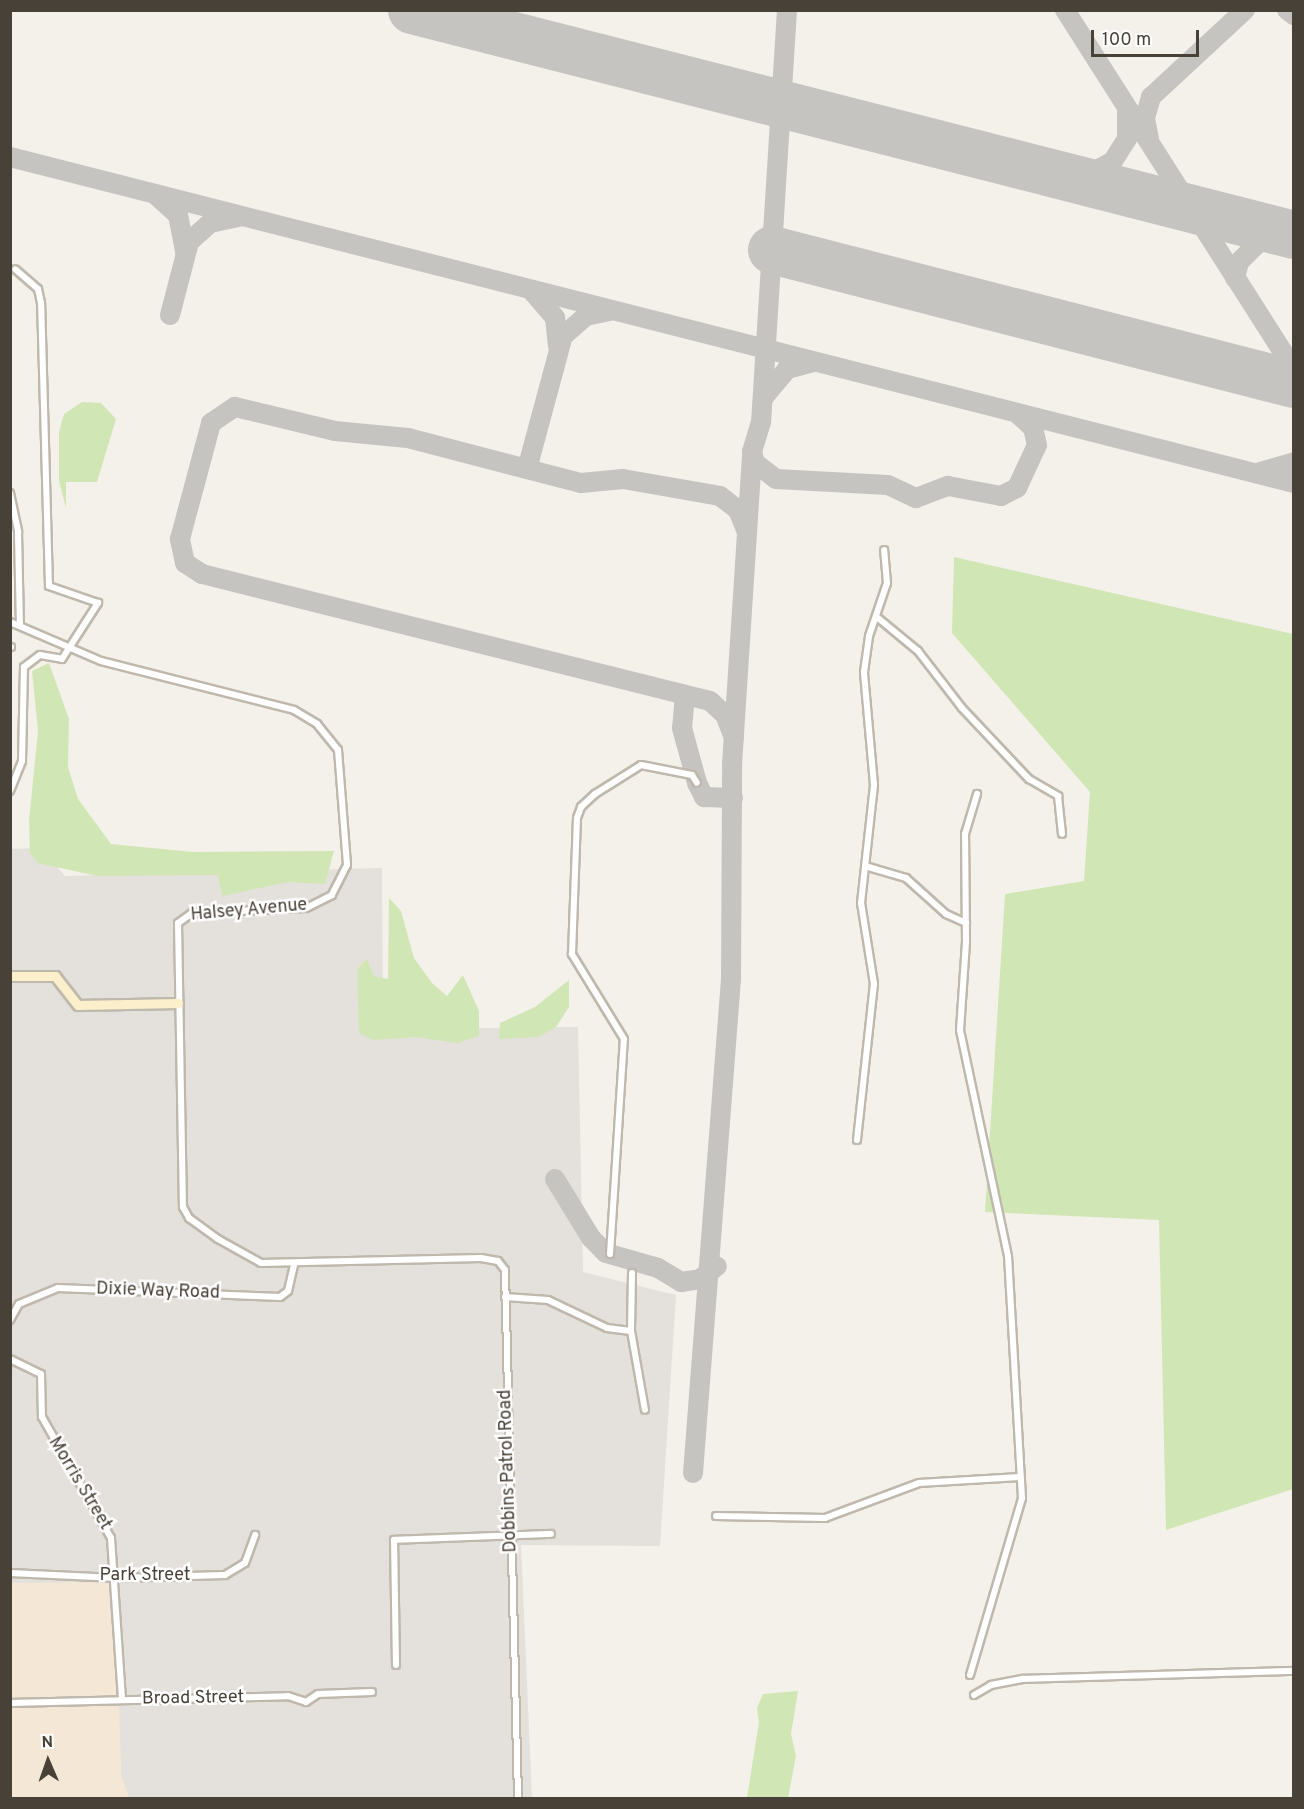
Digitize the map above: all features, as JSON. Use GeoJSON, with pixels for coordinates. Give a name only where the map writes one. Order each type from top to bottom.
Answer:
{"type":"FeatureCollection","features":[{"type":"Feature","properties":{"kind":"street"},"geometry":{"type":"LineString","coordinates":[[10,791],[22,761],[24,667],[40,655],[62,659],[98,603],[49,586],[41,303],[38,289],[15,269]]}},
{"type":"Feature","properties":{"kind":"street"},"geometry":{"type":"LineString","coordinates":[[10,493],[16,509],[20,625]]}},
{"type":"Feature","properties":{"kind":"street"},"geometry":{"type":"LineString","coordinates":[[857,1140],[874,984],[861,903],[874,785],[865,653],[878,618],[887,575],[884,550]]}},
{"type":"Feature","properties":{"kind":"street"},"geometry":{"type":"LineString","coordinates":[[878,618],[918,651],[962,708],[1029,779],[1058,796],[1062,834]]}},
{"type":"Feature","properties":{"kind":"street","name":"Halsey Avenue"},"geometry":{"type":"LineString","coordinates":[[10,622],[101,661],[294,710],[310,717],[338,750],[347,853],[339,888],[306,908],[185,914],[177,933],[183,1207],[189,1218],[261,1263],[481,1258],[498,1261],[505,1270]]}},
{"type":"Feature","properties":{"kind":"street"},"geometry":{"type":"LineString","coordinates":[[610,1254],[624,1039],[572,954],[577,818],[581,807],[595,794],[641,765],[692,776],[697,783]]}},
{"type":"Feature","properties":{"kind":"street"},"geometry":{"type":"LineString","coordinates":[[970,1675],[1021,1509],[1008,1256],[960,1030],[966,923],[965,834],[977,794]]}},
{"type":"Feature","properties":{"kind":"street"},"geometry":{"type":"LineString","coordinates":[[865,866],[906,878],[946,914],[966,923]]}},
{"type":"Feature","properties":{"kind":"street"},"geometry":{"type":"LineString","coordinates":[[10,976],[55,976],[78,1005],[178,1003]]}},
{"type":"Feature","properties":{"kind":"street","name":"Dixie Way Road"},"geometry":{"type":"LineString","coordinates":[[10,1320],[19,1304],[58,1288],[280,1296],[288,1292],[294,1264]]}},
{"type":"Feature","properties":{"kind":"street","name":"Dobbins Patrol Road"},"geometry":{"type":"LineString","coordinates":[[505,1270],[519,1798]]}},
{"type":"Feature","properties":{"kind":"street"},"geometry":{"type":"LineString","coordinates":[[632,1273],[632,1331],[645,1410]]}},
{"type":"Feature","properties":{"kind":"street"},"geometry":{"type":"LineString","coordinates":[[505,1297],[548,1300],[607,1329],[632,1331]]}},
{"type":"Feature","properties":{"kind":"street","name":"Morris Street"},"geometry":{"type":"LineString","coordinates":[[10,1359],[41,1374],[42,1418],[54,1445],[105,1524],[117,1578],[122,1700]]}},
{"type":"Feature","properties":{"kind":"street"},"geometry":{"type":"LineString","coordinates":[[716,1516],[825,1518],[919,1483],[1020,1477]]}},
{"type":"Feature","properties":{"kind":"street"},"geometry":{"type":"LineString","coordinates":[[396,1665],[394,1540],[511,1533],[551,1534]]}},
{"type":"Feature","properties":{"kind":"street","name":"Park Street"},"geometry":{"type":"LineString","coordinates":[[10,1573],[117,1578],[234,1573],[253,1550],[255,1535]]}},
{"type":"Feature","properties":{"kind":"street"},"geometry":{"type":"LineString","coordinates":[[974,1695],[991,1685],[1023,1679],[1293,1671]]}},
{"type":"Feature","properties":{"kind":"street","name":"Broad Street"},"geometry":{"type":"LineString","coordinates":[[10,1703],[288,1696],[306,1702],[318,1694],[372,1692]]}},
{"type":"Feature","properties":{"kind":"shaded area"},"geometry":{"type":"Polygon","coordinates":[[[41,848],[65,876],[382,868],[383,1029],[578,1027],[583,1272],[676,1295],[660,1546],[521,1545],[532,1798],[129,1798],[121,1775],[116,1582],[11,1583],[10,849],[41,848]]]}},
{"type":"Feature","properties":{"kind":"shaded area"},"geometry":{"type":"Polygon","coordinates":[[[125,1573],[399,1798],[11,1798],[10,1577],[125,1573]]]}},
{"type":"Feature","properties":{"kind":"green space"},"geometry":{"type":"Polygon","coordinates":[[[82,402],[101,403],[116,419],[97,482],[66,482],[66,508],[59,481],[59,432],[64,414],[82,402]]]}},
{"type":"Feature","properties":{"kind":"green space"},"geometry":{"type":"Polygon","coordinates":[[[954,557],[1293,634],[1293,1489],[1166,1530],[1159,1220],[985,1212],[1005,894],[1084,881],[1090,792],[952,633],[954,557]]]}},
{"type":"Feature","properties":{"kind":"green space"},"geometry":{"type":"Polygon","coordinates":[[[49,663],[69,719],[68,767],[78,799],[111,844],[193,852],[334,851],[325,884],[288,882],[222,896],[218,875],[97,876],[38,863],[30,853],[29,821],[38,731],[32,671],[49,663]]]}},
{"type":"Feature","properties":{"kind":"green space"},"geometry":{"type":"Polygon","coordinates":[[[389,898],[401,911],[414,958],[432,983],[447,996],[463,975],[479,1011],[479,1036],[457,1043],[416,1037],[373,1040],[359,1033],[357,969],[367,959],[374,976],[388,979],[389,898]]]}},
{"type":"Feature","properties":{"kind":"green space"},"geometry":{"type":"Polygon","coordinates":[[[569,980],[569,1007],[556,1027],[538,1037],[499,1039],[500,1023],[535,1007],[569,980]]]}},
{"type":"Feature","properties":{"kind":"green space"},"geometry":{"type":"Polygon","coordinates":[[[798,1691],[791,1734],[796,1756],[788,1798],[747,1798],[759,1722],[757,1708],[763,1694],[798,1691]]]}},
{"type":"Feature","properties":{"kind":"taxiway"},"geometry":{"type":"LineString","coordinates":[[787,10],[761,422],[752,452],[755,463],[776,479],[888,485],[916,498],[948,486],[1001,496],[1017,488],[1037,445],[1033,428],[1018,414]]}},
{"type":"Feature","properties":{"kind":"taxiway"},"geometry":{"type":"LineString","coordinates":[[1065,10],[1294,369]]}},
{"type":"Feature","properties":{"kind":"taxiway"},"geometry":{"type":"LineString","coordinates":[[1149,139],[1145,118],[1151,97],[1245,10]]}},
{"type":"Feature","properties":{"kind":"taxiway"},"geometry":{"type":"LineString","coordinates":[[1287,10],[1294,15]]}},
{"type":"Feature","properties":{"kind":"taxiway"},"geometry":{"type":"LineString","coordinates":[[1060,175],[1089,174],[1113,161],[1127,139],[1127,110]]}},
{"type":"Feature","properties":{"kind":"taxiway"},"geometry":{"type":"LineString","coordinates":[[10,157],[1294,483]]}},
{"type":"Feature","properties":{"kind":"taxiway"},"geometry":{"type":"LineString","coordinates":[[157,196],[178,215],[185,252]]}},
{"type":"Feature","properties":{"kind":"taxiway"},"geometry":{"type":"LineString","coordinates":[[1186,198],[1215,215]]}},
{"type":"Feature","properties":{"kind":"taxiway"},"geometry":{"type":"LineString","coordinates":[[1168,203],[1195,218]]}},
{"type":"Feature","properties":{"kind":"taxiway"},"geometry":{"type":"LineString","coordinates":[[170,315],[189,242],[210,223],[238,217]]}},
{"type":"Feature","properties":{"kind":"taxiway"},"geometry":{"type":"LineString","coordinates":[[1235,278],[1239,262],[1258,243],[1294,235]]}},
{"type":"Feature","properties":{"kind":"taxiway"},"geometry":{"type":"LineString","coordinates":[[531,290],[555,318],[558,346]]}},
{"type":"Feature","properties":{"kind":"taxiway"},"geometry":{"type":"LineString","coordinates":[[527,469],[563,336],[586,316],[609,311]]}},
{"type":"Feature","properties":{"kind":"taxiway"},"geometry":{"type":"LineString","coordinates":[[763,398],[787,369],[814,362]]}},
{"type":"Feature","properties":{"kind":"taxiway"},"geometry":{"type":"LineString","coordinates":[[734,738],[725,715],[710,701],[202,574],[185,563],[180,539],[211,423],[235,407],[335,431],[408,438],[581,483],[623,479],[720,496],[738,510],[747,532]]}},
{"type":"Feature","properties":{"kind":"taxiway"},"geometry":{"type":"LineString","coordinates":[[693,1473],[731,979],[732,765],[752,452]]}},
{"type":"Feature","properties":{"kind":"taxiway"},"geometry":{"type":"LineString","coordinates":[[1260,472],[1294,462]]}},
{"type":"Feature","properties":{"kind":"taxiway"},"geometry":{"type":"LineString","coordinates":[[685,695],[682,728],[697,783],[704,797],[733,798]]}},
{"type":"Feature","properties":{"kind":"taxiway"},"geometry":{"type":"LineString","coordinates":[[555,1179],[591,1238],[606,1253],[658,1268],[681,1282],[700,1279],[717,1266]]}},
{"type":"Feature","properties":{"kind":"runway"},"geometry":{"type":"LineString","coordinates":[[412,10],[1294,235]]}},
{"type":"Feature","properties":{"kind":"runway"},"geometry":{"type":"LineString","coordinates":[[772,250],[1294,384]]}}]}
